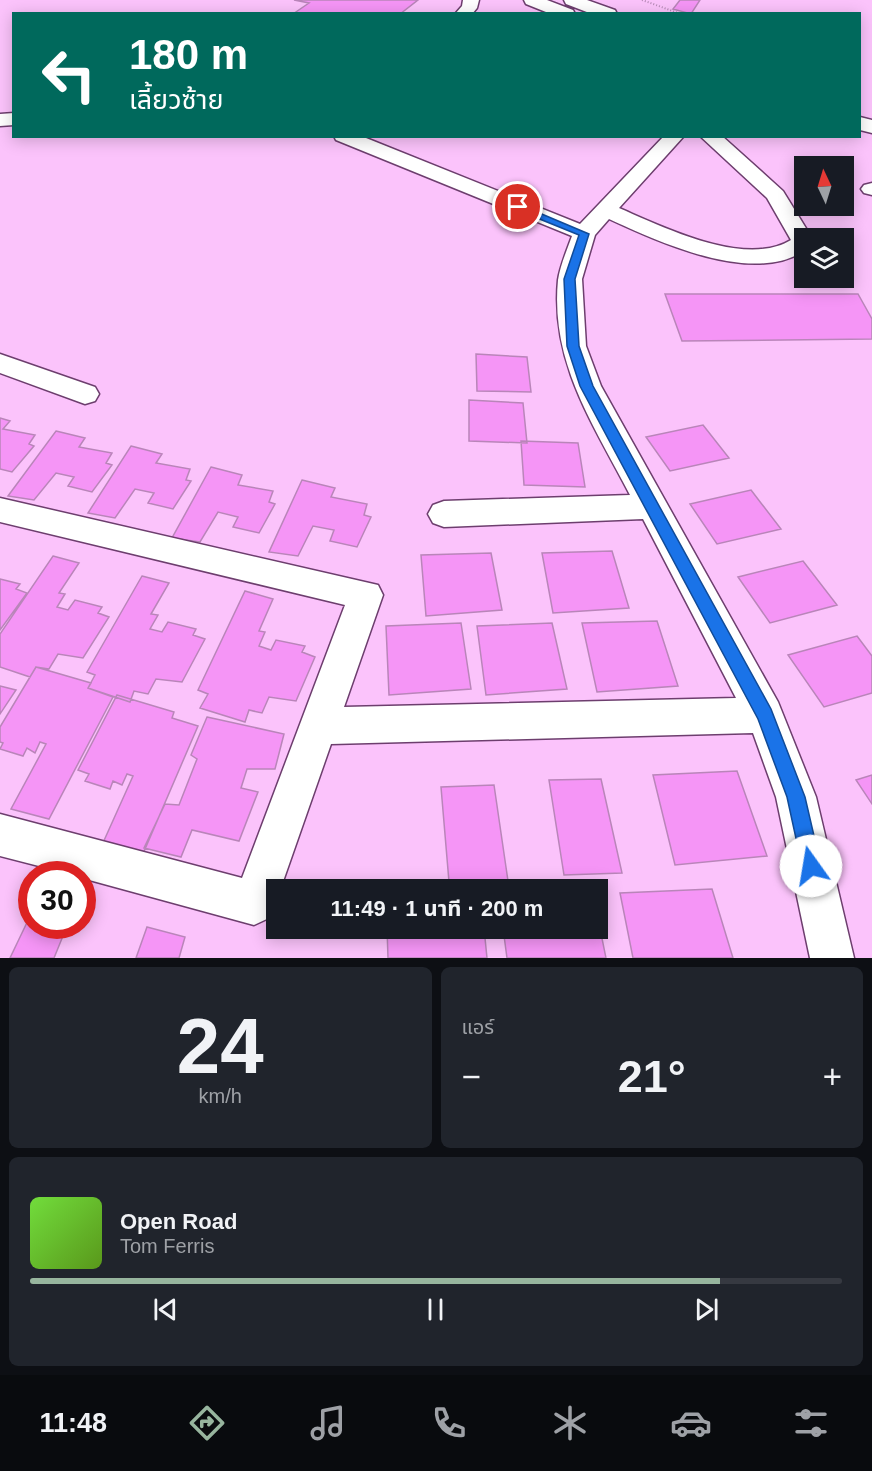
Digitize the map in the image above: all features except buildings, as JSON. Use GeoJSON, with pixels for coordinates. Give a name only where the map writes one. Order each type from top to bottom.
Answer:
{"type":"FeatureCollection","features":[{"type":"Feature","properties":{"kind":"main road"},"geometry":{"type":"LineString","coordinates":[[532,0],[562,12]]}},
{"type":"Feature","properties":{"kind":"main road"},"geometry":{"type":"LineString","coordinates":[[572,0],[604,12]]}},
{"type":"Feature","properties":{"kind":"street"},"geometry":{"type":"LineString","coordinates":[[348,138],[584,234]]}},
{"type":"Feature","properties":{"kind":"street"},"geometry":{"type":"LineString","coordinates":[[673,138],[584,234],[570,279],[573,346],[587,386],[765,715],[796,797],[832,958]]}},
{"type":"Feature","properties":{"kind":"street"},"geometry":{"type":"LineString","coordinates":[[606,210],[667,237],[730,256],[784,254],[803,242],[776,195],[712,138]]}},
{"type":"Feature","properties":{"kind":"street"},"geometry":{"type":"LineString","coordinates":[[0,363],[85,394]]}},
{"type":"Feature","properties":{"kind":"street"},"geometry":{"type":"LineString","coordinates":[[444,514],[652,506]]}},
{"type":"Feature","properties":{"kind":"street"},"geometry":{"type":"LineString","coordinates":[[0,510],[366,596],[254,903],[0,835]]}},
{"type":"Feature","properties":{"kind":"street"},"geometry":{"type":"LineString","coordinates":[[318,726],[765,715]]}},
{"type":"Feature","properties":{"kind":"path"},"geometry":{"type":"LineString","coordinates":[[642,0],[675,12]]}},
{"type":"Feature","properties":{"kind":"route"},"geometry":{"type":"LineString","coordinates":[[518,207],[584,234],[570,279],[573,346],[587,386],[765,715],[796,797],[811,866]]}}]}
